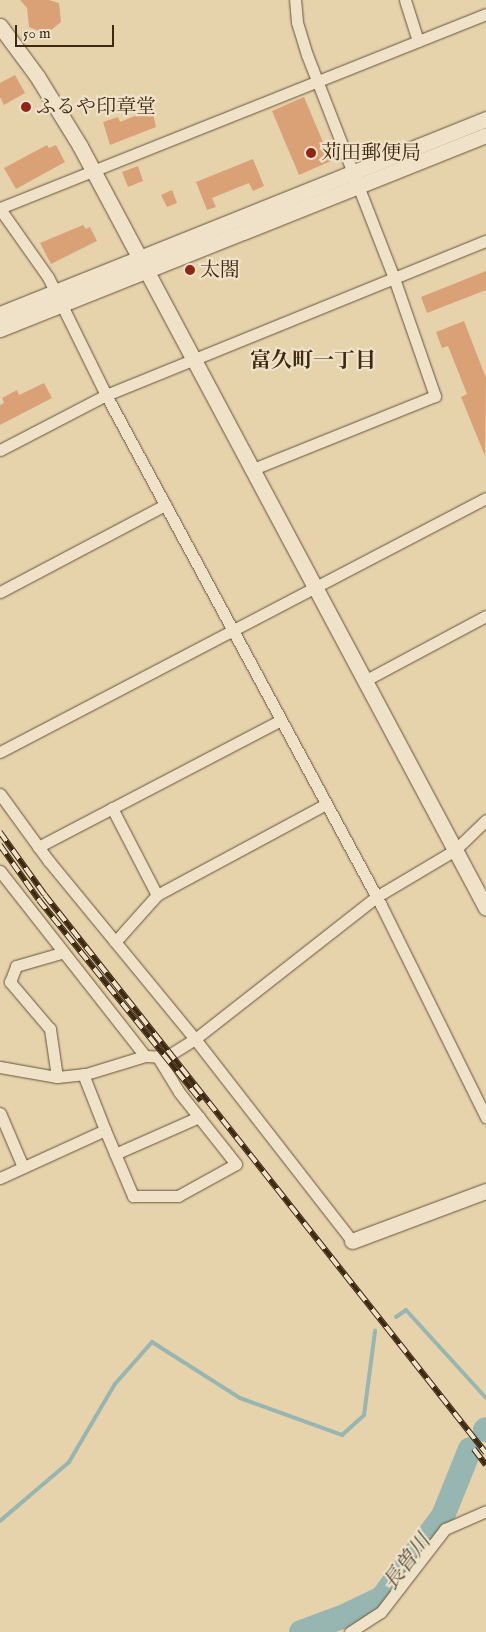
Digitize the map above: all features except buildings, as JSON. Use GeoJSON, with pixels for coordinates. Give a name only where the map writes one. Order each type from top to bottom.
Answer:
{"type":"FeatureCollection","features":[{"type":"Feature","properties":{"kind":"street"},"geometry":{"type":"LineString","coordinates":[[253,469],[435,396],[394,278],[300,35],[294,0]]}},
{"type":"Feature","properties":{"kind":"street"},"geometry":{"type":"LineString","coordinates":[[405,0],[418,41]]}},
{"type":"Feature","properties":{"kind":"street"},"geometry":{"type":"LineString","coordinates":[[486,14],[0,208],[48,277],[57,299],[106,395],[376,897],[486,1117]]}},
{"type":"Feature","properties":{"kind":"street"},"geometry":{"type":"LineString","coordinates":[[0,26],[52,99],[94,171],[486,908]]}},
{"type":"Feature","properties":{"kind":"street"},"geometry":{"type":"LineString","coordinates":[[1,313],[57,299],[148,271],[486,119]]}},
{"type":"Feature","properties":{"kind":"street"},"geometry":{"type":"LineString","coordinates":[[0,330],[140,257],[355,179],[486,135]]}},
{"type":"Feature","properties":{"kind":"street"},"geometry":{"type":"LineString","coordinates":[[0,450],[106,395],[486,241]]}},
{"type":"Feature","properties":{"kind":"street"},"geometry":{"type":"LineString","coordinates":[[0,752],[486,498]]}},
{"type":"Feature","properties":{"kind":"street"},"geometry":{"type":"LineString","coordinates":[[0,592],[165,505]]}},
{"type":"Feature","properties":{"kind":"street"},"geometry":{"type":"LineString","coordinates":[[366,680],[486,616]]}},
{"type":"Feature","properties":{"kind":"street"},"geometry":{"type":"LineString","coordinates":[[38,847],[281,720]]}},
{"type":"Feature","properties":{"kind":"street"},"geometry":{"type":"LineString","coordinates":[[0,794],[38,847],[195,1039],[352,1241],[486,1191]]}},
{"type":"Feature","properties":{"kind":"street"},"geometry":{"type":"LineString","coordinates":[[116,942],[157,895],[326,804]]}},
{"type":"Feature","properties":{"kind":"street"},"geometry":{"type":"LineString","coordinates":[[112,808],[157,895]]}},
{"type":"Feature","properties":{"kind":"street"},"geometry":{"type":"LineString","coordinates":[[0,1067],[57,1077],[83,1074],[151,1056],[166,1057],[195,1039],[376,897],[455,850],[486,820]]}},
{"type":"Feature","properties":{"kind":"street"},"geometry":{"type":"LineString","coordinates":[[0,871],[61,953],[151,1056],[236,1164],[178,1196],[133,1196],[83,1074]]}},
{"type":"Feature","properties":{"kind":"street"},"geometry":{"type":"LineString","coordinates":[[57,1077],[50,1029],[10,982],[16,966],[61,953]]}},
{"type":"Feature","properties":{"kind":"street"},"geometry":{"type":"LineString","coordinates":[[0,1113],[23,1167]]}},
{"type":"Feature","properties":{"kind":"street"},"geometry":{"type":"LineString","coordinates":[[115,1154],[199,1117]]}},
{"type":"Feature","properties":{"kind":"street"},"geometry":{"type":"LineString","coordinates":[[0,1178],[105,1130]]}},
{"type":"Feature","properties":{"kind":"street"},"geometry":{"type":"LineString","coordinates":[[350,1632],[381,1612],[445,1529],[486,1511]]}},
{"type":"Feature","properties":{"kind":"waterway"},"geometry":{"type":"LineString","coordinates":[[396,1317],[406,1310],[486,1398]]}},
{"type":"Feature","properties":{"kind":"waterway"},"geometry":{"type":"LineString","coordinates":[[0,1521],[69,1462],[115,1384],[152,1342],[240,1398],[342,1435],[364,1415],[375,1331]]}},
{"type":"Feature","properties":{"kind":"waterway","name":"長曽川"},"geometry":{"type":"LineString","coordinates":[[301,1632],[342,1617],[382,1598],[443,1516],[470,1449]]}},
{"type":"Feature","properties":{"kind":"railway"},"geometry":{"type":"LineString","coordinates":[[0,832],[45,895],[486,1453]]}},
{"type":"Feature","properties":{"kind":"railway"},"geometry":{"type":"LineString","coordinates":[[0,845],[39,900],[201,1101]]}},
{"type":"Feature","properties":{"kind":"railway"},"geometry":{"type":"LineString","coordinates":[[474,1449],[486,1465]]}},
{"type":"Feature","properties":{"kind":"place","name":"ふるや印章堂"},"geometry":{"type":"Point","coordinates":[26,107]}},
{"type":"Feature","properties":{"kind":"place","name":"苅田郵便局"},"geometry":{"type":"Point","coordinates":[311,153]}},
{"type":"Feature","properties":{"kind":"place","name":"太閤"},"geometry":{"type":"Point","coordinates":[190,270]}},
{"type":"Feature","properties":{"kind":"district","name":"富久町一丁目"},"geometry":{"type":"Point","coordinates":[313,362]}}]}
